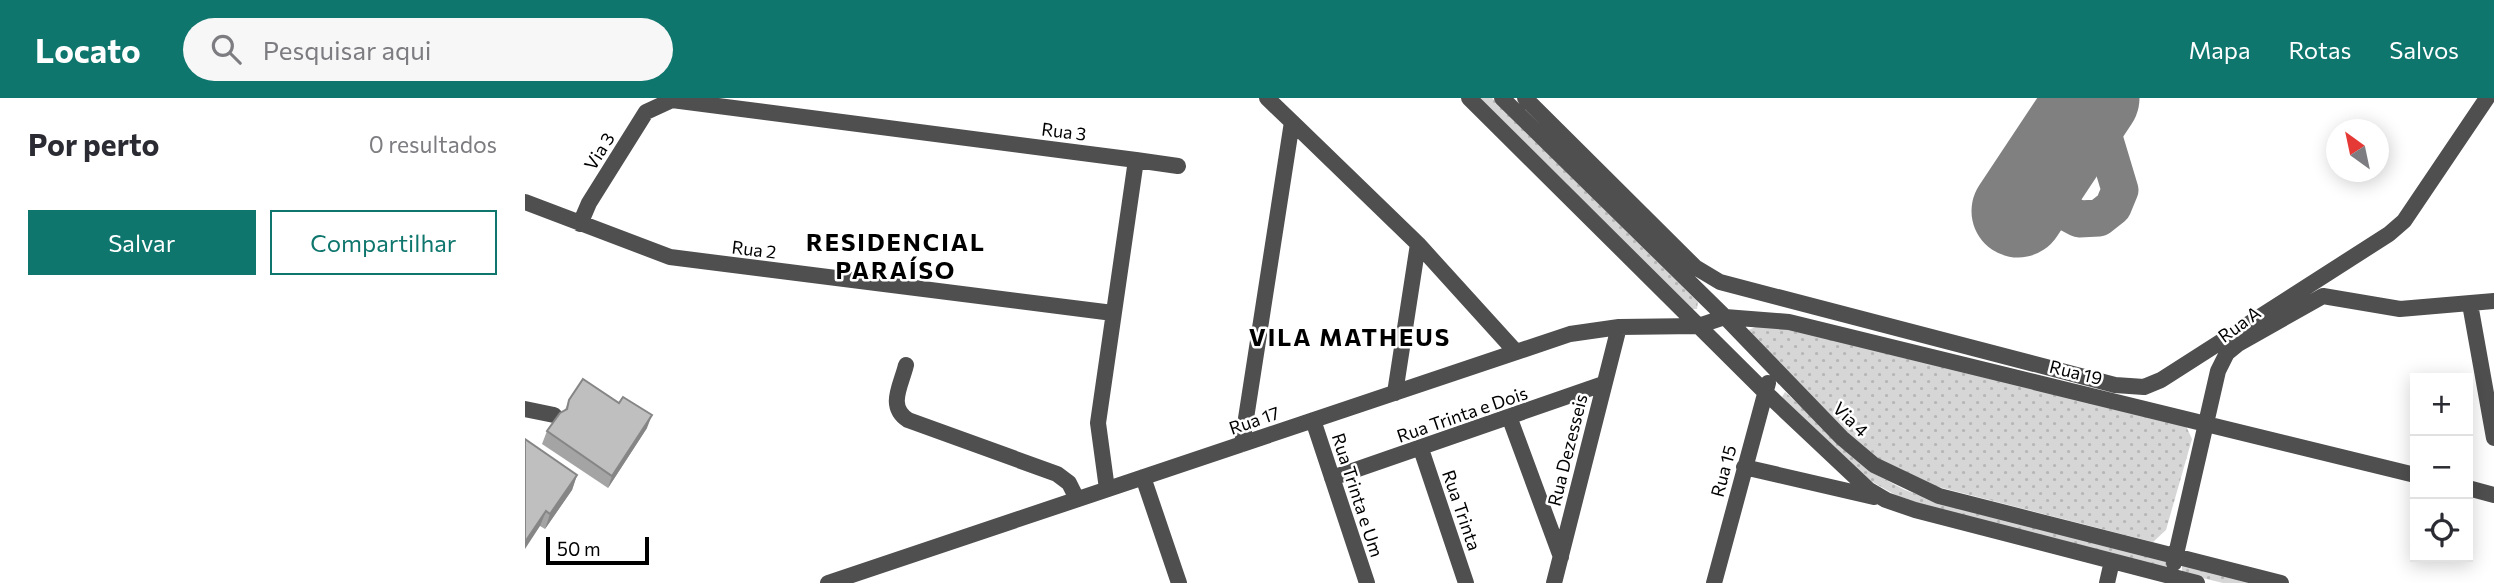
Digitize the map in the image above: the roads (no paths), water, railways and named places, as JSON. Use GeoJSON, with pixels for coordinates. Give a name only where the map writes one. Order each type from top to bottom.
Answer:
{"type":"FeatureCollection","features":[{"type":"Feature","properties":{"kind":"street"},"geometry":{"type":"LineString","coordinates":[[1267,98],[1418,244],[1516,352]]}},
{"type":"Feature","properties":{"kind":"street"},"geometry":{"type":"LineString","coordinates":[[1469,98],[1854,479],[1886,500]]}},
{"type":"Feature","properties":{"kind":"street","name":"Via 4"},"geometry":{"type":"LineString","coordinates":[[1502,98],[1725,317],[1857,452],[1916,487],[2281,583]]}},
{"type":"Feature","properties":{"kind":"street"},"geometry":{"type":"LineString","coordinates":[[1525,98],[1695,267],[1720,282],[2115,385],[2144,387],[2161,380],[2389,234],[2411,212],[2487,98]]}},
{"type":"Feature","properties":{"kind":"street","name":"Rua 3"},"geometry":{"type":"LineString","coordinates":[[658,104],[671,100],[1178,166]]}},
{"type":"Feature","properties":{"kind":"street","name":"Via 3"},"geometry":{"type":"LineString","coordinates":[[580,224],[589,203],[646,112],[658,104]]}},
{"type":"Feature","properties":{"kind":"street"},"geometry":{"type":"LineString","coordinates":[[1242,444],[1292,122]]}},
{"type":"Feature","properties":{"kind":"street"},"geometry":{"type":"LineString","coordinates":[[1107,489],[1098,423],[1136,160]]}},
{"type":"Feature","properties":{"kind":"street","name":"Rua 2"},"geometry":{"type":"LineString","coordinates":[[525,202],[651,251],[682,259],[1113,313]]}},
{"type":"Feature","properties":{"kind":"street"},"geometry":{"type":"LineString","coordinates":[[1395,393],[1418,244]]}},
{"type":"Feature","properties":{"kind":"street","name":"Rua A"},"geometry":{"type":"LineString","coordinates":[[2172,577],[2204,423],[2218,371],[2227,353],[2310,301],[2323,296],[2400,309],[2494,301]]}},
{"type":"Feature","properties":{"kind":"street"},"geometry":{"type":"LineString","coordinates":[[2470,304],[2494,438]]}},
{"type":"Feature","properties":{"kind":"street","name":"Rua 17"},"geometry":{"type":"LineString","coordinates":[[828,583],[1570,334],[1619,327],[1698,326],[1725,317]]}},
{"type":"Feature","properties":{"kind":"street","name":"Rua 19"},"geometry":{"type":"LineString","coordinates":[[1725,317],[1789,322],[2410,474]]}},
{"type":"Feature","properties":{"kind":"street","name":"Rua Dezesseis"},"geometry":{"type":"LineString","coordinates":[[1554,583],[1619,327]]}},
{"type":"Feature","properties":{"kind":"street"},"geometry":{"type":"LineString","coordinates":[[906,365],[895,406],[898,413],[908,420],[1057,474],[1069,483],[1077,499]]}},
{"type":"Feature","properties":{"kind":"street","name":"Rua 15"},"geometry":{"type":"LineString","coordinates":[[1714,583],[1764,391],[1776,370]]}},
{"type":"Feature","properties":{"kind":"street","name":"Rua Trinta e Dois"},"geometry":{"type":"LineString","coordinates":[[1332,478],[1510,419],[1603,384]]}},
{"type":"Feature","properties":{"kind":"street"},"geometry":{"type":"LineString","coordinates":[[525,409],[554,415]]}},
{"type":"Feature","properties":{"kind":"street"},"geometry":{"type":"LineString","coordinates":[[1510,419],[1561,557]]}},
{"type":"Feature","properties":{"kind":"street","name":"Rua Trinta e Um"},"geometry":{"type":"LineString","coordinates":[[1313,420],[1367,583]]}},
{"type":"Feature","properties":{"kind":"street","name":"Rua Trinta"},"geometry":{"type":"LineString","coordinates":[[1421,449],[1466,583]]}},
{"type":"Feature","properties":{"kind":"street"},"geometry":{"type":"LineString","coordinates":[[1744,467],[1886,500],[2197,583]]}},
{"type":"Feature","properties":{"kind":"street"},"geometry":{"type":"LineString","coordinates":[[1143,477],[1179,583]]}},
{"type":"Feature","properties":{"kind":"street"},"geometry":{"type":"LineString","coordinates":[[2473,489],[2494,495]]}},
{"type":"Feature","properties":{"kind":"street"},"geometry":{"type":"LineString","coordinates":[[2107,583],[2112,562]]}},
{"type":"Feature","properties":{"kind":"district","name":"RESIDENCIAL PARAÍSO"},"geometry":{"type":"Point","coordinates":[896,255]}},
{"type":"Feature","properties":{"kind":"district","name":"VILA MATHEUS"},"geometry":{"type":"Point","coordinates":[1350,336]}}]}
